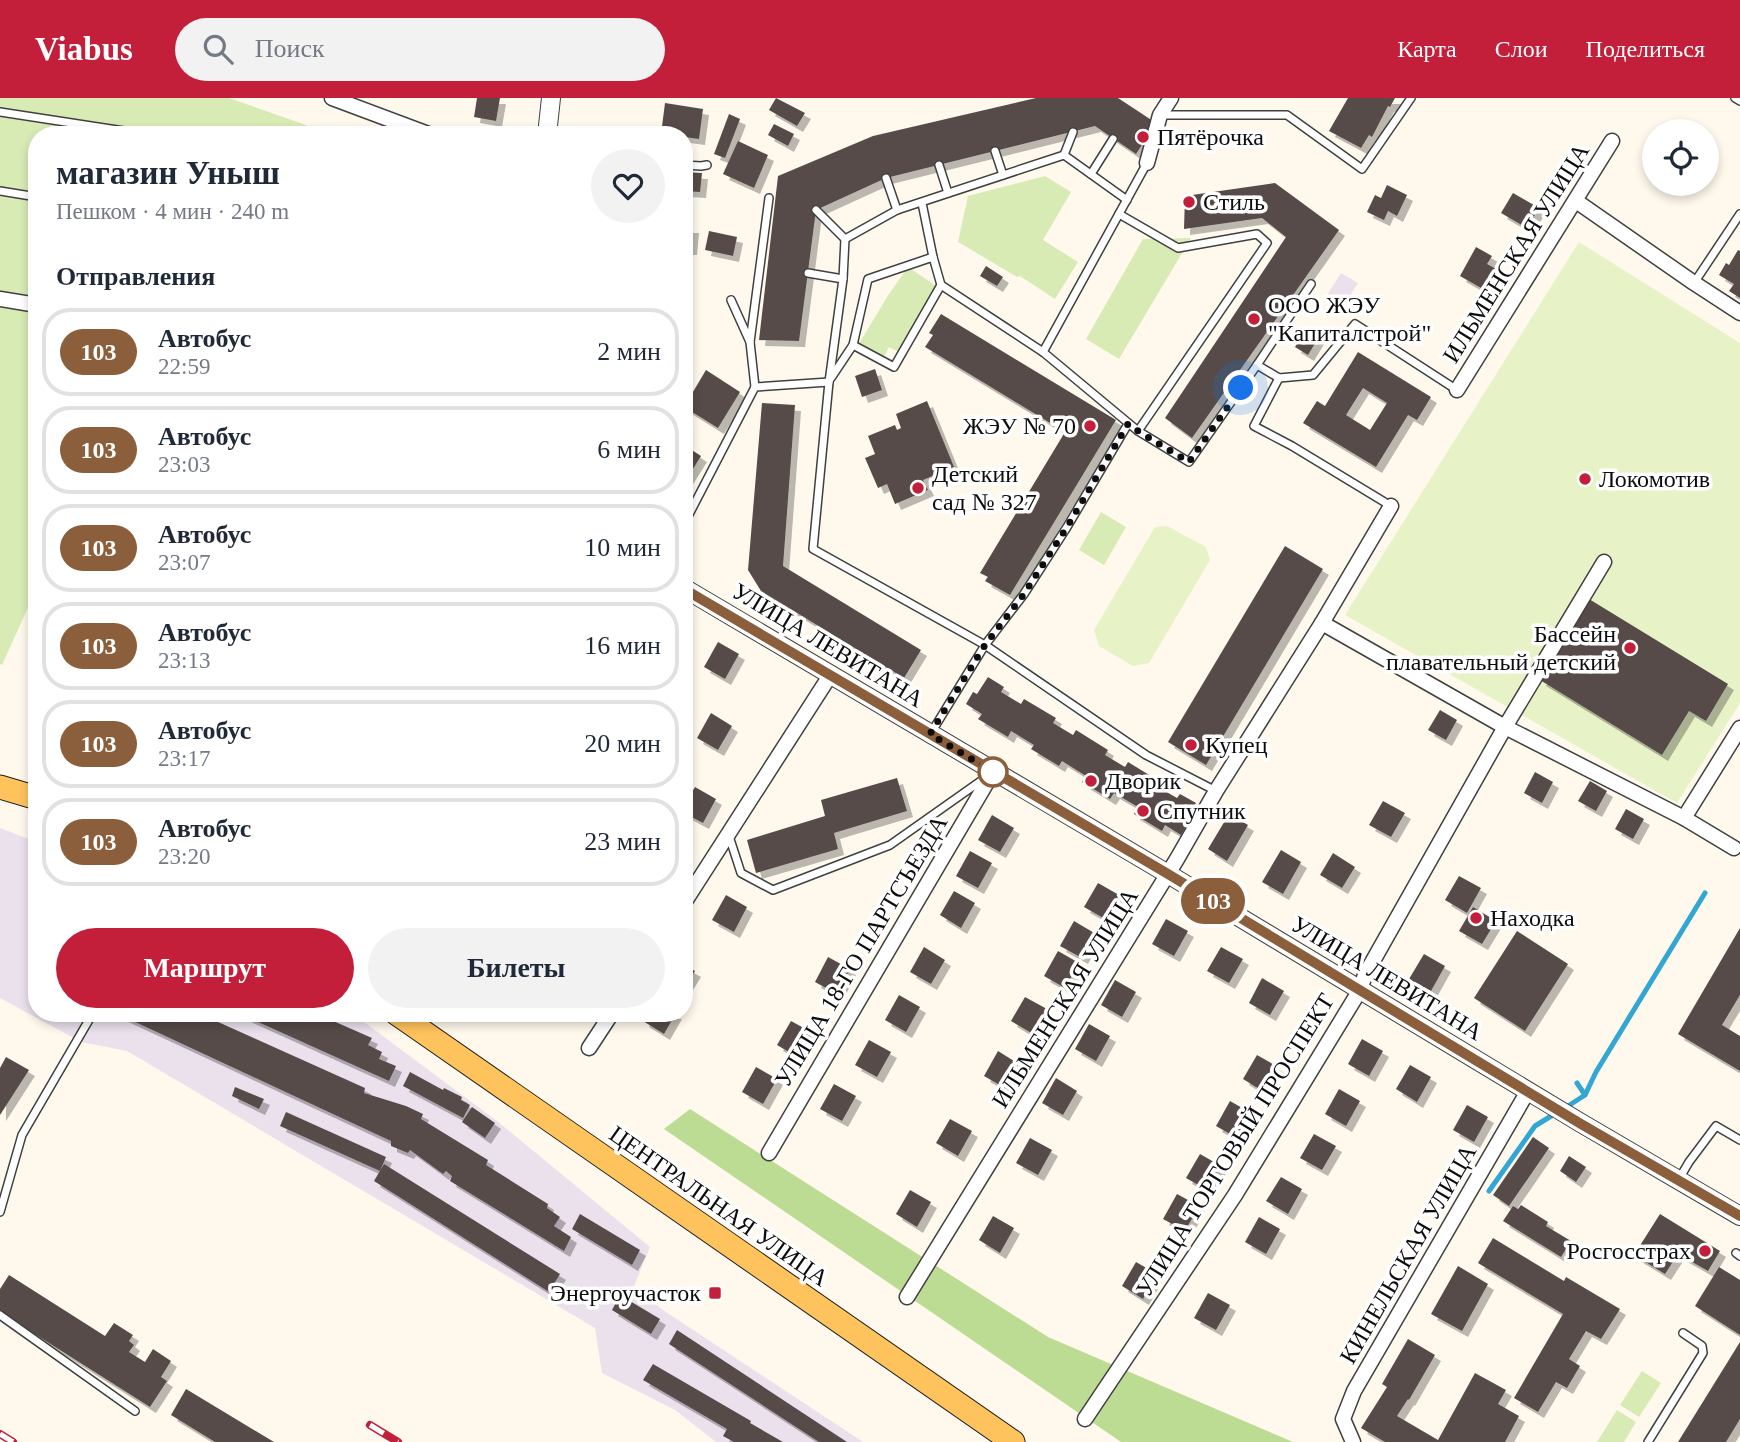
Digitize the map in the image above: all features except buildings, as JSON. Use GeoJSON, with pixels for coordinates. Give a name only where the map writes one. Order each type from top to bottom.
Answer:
{"type":"FeatureCollection","features":[{"type":"Feature","properties":{"kind":"main road"},"geometry":{"type":"LineString","coordinates":[[0,787],[28,796]]}},
{"type":"Feature","properties":{"kind":"main road","name":"ЦЕНТРАЛЬНАЯ УЛИЦА"},"geometry":{"type":"LineString","coordinates":[[409,1022],[1013,1442]]}},
{"type":"Feature","properties":{"kind":"street"},"geometry":{"type":"LineString","coordinates":[[331,98],[407,126]]}},
{"type":"Feature","properties":{"kind":"street"},"geometry":{"type":"LineString","coordinates":[[548,126],[551,98]]}},
{"type":"Feature","properties":{"kind":"street"},"geometry":{"type":"LineString","coordinates":[[1147,163],[1160,115],[1171,98]]}},
{"type":"Feature","properties":{"kind":"street","name":"ИЛЬМЕНСКАЯ УЛИЦА"},"geometry":{"type":"LineString","coordinates":[[1457,390],[1612,141]]}},
{"type":"Feature","properties":{"kind":"street"},"geometry":{"type":"LineString","coordinates":[[1576,201],[1740,313]]}},
{"type":"Feature","properties":{"kind":"street"},"geometry":{"type":"LineString","coordinates":[[0,299],[28,304]]}},
{"type":"Feature","properties":{"kind":"street","name":"ИЛЬМЕНСКАЯ УЛИЦА"},"geometry":{"type":"LineString","coordinates":[[907,1297],[1168,874],[1216,791],[1322,623],[1391,506]]}},
{"type":"Feature","properties":{"kind":"street","name":"УЛИЦА ТОРГОВЫЙ ПРОСПЕКТ"},"geometry":{"type":"LineString","coordinates":[[1085,1419],[1235,1195],[1360,990],[1365,975],[1505,727],[1604,562]]}},
{"type":"Feature","properties":{"kind":"street","name":"УЛИЦА ЛЕВИТАНА"},"geometry":{"type":"LineString","coordinates":[[693,594],[1740,1216]]}},
{"type":"Feature","properties":{"kind":"street"},"geometry":{"type":"LineString","coordinates":[[1322,623],[1505,727],[1684,818],[1734,848]]}},
{"type":"Feature","properties":{"kind":"street"},"geometry":{"type":"LineString","coordinates":[[693,889],[831,674]]}},
{"type":"Feature","properties":{"kind":"street"},"geometry":{"type":"LineString","coordinates":[[1684,818],[1740,728]]}},
{"type":"Feature","properties":{"kind":"street","name":"УЛИЦА 18-ГО ПАРТСЪЕЗДА"},"geometry":{"type":"LineString","coordinates":[[769,1153],[993,772]]}},
{"type":"Feature","properties":{"kind":"street"},"geometry":{"type":"LineString","coordinates":[[589,1048],[606,1022]]}},
{"type":"Feature","properties":{"kind":"street","name":"КИНЕЛЬСКАЯ УЛИЦА"},"geometry":{"type":"LineString","coordinates":[[1353,1442],[1343,1419],[1354,1391],[1528,1091]]}},
{"type":"Feature","properties":{"kind":"lane"},"geometry":{"type":"LineString","coordinates":[[1160,115],[1287,115],[1362,169],[1411,98]]}},
{"type":"Feature","properties":{"kind":"lane"},"geometry":{"type":"LineString","coordinates":[[1735,98],[1740,101]]}},
{"type":"Feature","properties":{"kind":"lane"},"geometry":{"type":"LineString","coordinates":[[0,112],[91,126]]}},
{"type":"Feature","properties":{"kind":"lane"},"geometry":{"type":"LineString","coordinates":[[1064,155],[1073,132]]}},
{"type":"Feature","properties":{"kind":"lane"},"geometry":{"type":"LineString","coordinates":[[1091,174],[1113,139]]}},
{"type":"Feature","properties":{"kind":"lane"},"geometry":{"type":"LineString","coordinates":[[995,151],[1003,175]]}},
{"type":"Feature","properties":{"kind":"lane"},"geometry":{"type":"LineString","coordinates":[[1064,155],[1127,200]]}},
{"type":"Feature","properties":{"kind":"lane"},"geometry":{"type":"LineString","coordinates":[[845,239],[897,210],[1064,155]]}},
{"type":"Feature","properties":{"kind":"lane"},"geometry":{"type":"LineString","coordinates":[[1043,352],[1147,163]]}},
{"type":"Feature","properties":{"kind":"lane"},"geometry":{"type":"LineString","coordinates":[[693,166],[707,165]]}},
{"type":"Feature","properties":{"kind":"lane"},"geometry":{"type":"LineString","coordinates":[[939,165],[948,193]]}},
{"type":"Feature","properties":{"kind":"lane"},"geometry":{"type":"LineString","coordinates":[[886,178],[897,210]]}},
{"type":"Feature","properties":{"kind":"lane"},"geometry":{"type":"LineString","coordinates":[[0,191],[28,196]]}},
{"type":"Feature","properties":{"kind":"lane"},"geometry":{"type":"LineString","coordinates":[[693,507],[755,387],[750,342],[769,198]]}},
{"type":"Feature","properties":{"kind":"lane"},"geometry":{"type":"LineString","coordinates":[[922,203],[941,285],[1043,352],[1128,424],[1189,462],[1311,284]]}},
{"type":"Feature","properties":{"kind":"lane"},"geometry":{"type":"LineString","coordinates":[[816,210],[845,239],[843,279],[829,382],[813,549],[985,645],[1146,755],[1216,791]]}},
{"type":"Feature","properties":{"kind":"lane"},"geometry":{"type":"LineString","coordinates":[[1119,214],[1178,248],[1257,233],[1267,243],[1138,431]]}},
{"type":"Feature","properties":{"kind":"lane"},"geometry":{"type":"LineString","coordinates":[[1694,283],[1740,214]]}},
{"type":"Feature","properties":{"kind":"lane"},"geometry":{"type":"LineString","coordinates":[[829,382],[853,345],[868,279],[933,257]]}},
{"type":"Feature","properties":{"kind":"lane"},"geometry":{"type":"LineString","coordinates":[[808,273],[843,279]]}},
{"type":"Feature","properties":{"kind":"lane"},"geometry":{"type":"LineString","coordinates":[[853,345],[894,367],[941,285]]}},
{"type":"Feature","properties":{"kind":"lane"},"geometry":{"type":"LineString","coordinates":[[731,300],[750,342]]}},
{"type":"Feature","properties":{"kind":"lane"},"geometry":{"type":"LineString","coordinates":[[1257,365],[1279,378],[1313,374],[1355,324],[1457,390]]}},
{"type":"Feature","properties":{"kind":"lane"},"geometry":{"type":"LineString","coordinates":[[1279,378],[1254,426],[1391,506]]}},
{"type":"Feature","properties":{"kind":"lane"},"geometry":{"type":"LineString","coordinates":[[755,387],[829,382]]}},
{"type":"Feature","properties":{"kind":"lane"},"geometry":{"type":"LineString","coordinates":[[930,734],[985,645],[1024,594],[1067,527],[1128,424]]}},
{"type":"Feature","properties":{"kind":"lane"},"geometry":{"type":"LineString","coordinates":[[729,835],[741,873],[773,890],[890,845],[993,772]]}},
{"type":"Feature","properties":{"kind":"lane"},"geometry":{"type":"LineString","coordinates":[[0,1212],[22,1135],[88,1022]]}},
{"type":"Feature","properties":{"kind":"lane"},"geometry":{"type":"LineString","coordinates":[[1679,1180],[1716,1126],[1740,1140]]}},
{"type":"Feature","properties":{"kind":"lane"},"geometry":{"type":"LineString","coordinates":[[0,1315],[135,1411]]}},
{"type":"Feature","properties":{"kind":"lane"},"geometry":{"type":"LineString","coordinates":[[1648,1442],[1703,1353],[1702,1346],[1683,1334]]}},
{"type":"Feature","properties":{"kind":"shaded area"},"geometry":{"type":"Polygon","coordinates":[[[1341,273],[1358,283],[1340,311],[1324,300],[1341,273]]]}},
{"type":"Feature","properties":{"kind":"shaded area"},"geometry":{"type":"Polygon","coordinates":[[[0,828],[28,839],[28,1013],[0,998],[0,828]]]}},
{"type":"Feature","properties":{"kind":"shaded area"},"geometry":{"type":"Polygon","coordinates":[[[44,1022],[364,1022],[497,1121],[650,1247],[634,1286],[663,1310],[863,1442],[716,1442],[675,1410],[602,1373],[595,1328],[127,1051],[81,1042],[44,1022]]]}},
{"type":"Feature","properties":{"kind":"green space"},"geometry":{"type":"Polygon","coordinates":[[[0,98],[229,98],[308,126],[28,126],[28,608],[2,665],[0,98]]]}},
{"type":"Feature","properties":{"kind":"green space"},"geometry":{"type":"Polygon","coordinates":[[[1045,176],[1071,192],[1043,240],[1078,262],[1055,299],[958,242],[968,196],[1045,176]]]}},
{"type":"Feature","properties":{"kind":"green space"},"geometry":{"type":"Polygon","coordinates":[[[1191,238],[1119,359],[1086,339],[1143,239],[1191,238]]]}},
{"type":"Feature","properties":{"kind":"green space","name":"Локомотив"},"geometry":{"type":"Polygon","coordinates":[[[1579,242],[1740,343],[1740,703],[1677,803],[1345,615],[1579,242]]]}},
{"type":"Feature","properties":{"kind":"green space"},"geometry":{"type":"Polygon","coordinates":[[[908,267],[936,286],[899,352],[889,347],[884,357],[858,345],[908,267]]]}},
{"type":"Feature","properties":{"kind":"green space"},"geometry":{"type":"Polygon","coordinates":[[[1101,512],[1126,527],[1104,565],[1079,550],[1101,512]]]}},
{"type":"Feature","properties":{"kind":"green space"},"geometry":{"type":"Polygon","coordinates":[[[1167,526],[1206,547],[1210,560],[1149,663],[1133,666],[1099,646],[1094,630],[1155,527],[1167,526]]]}},
{"type":"Feature","properties":{"kind":"green space"},"geometry":{"type":"Polygon","coordinates":[[[690,1109],[1048,1337],[1293,1442],[1121,1442],[664,1129],[690,1109]]]}},
{"type":"Feature","properties":{"kind":"green space"},"geometry":{"type":"Polygon","coordinates":[[[1642,1371],[1661,1383],[1639,1417],[1620,1405],[1642,1371]]]}},
{"type":"Feature","properties":{"kind":"green space"},"geometry":{"type":"Polygon","coordinates":[[[1617,1410],[1636,1422],[1624,1442],[1597,1442],[1617,1410]]]}},
{"type":"Feature","properties":{"kind":"waterway"},"geometry":{"type":"LineString","coordinates":[[1565,1108],[1585,1095],[1596,1072],[1705,893]]}},
{"type":"Feature","properties":{"kind":"waterway"},"geometry":{"type":"LineString","coordinates":[[1577,1083],[1585,1095]]}},
{"type":"Feature","properties":{"kind":"waterway"},"geometry":{"type":"LineString","coordinates":[[1489,1191],[1535,1126],[1556,1113]]}},
{"type":"Feature","properties":{"kind":"railway"},"geometry":{"type":"LineString","coordinates":[[370,1425],[398,1442]]}},
{"type":"Feature","properties":{"kind":"railway"},"geometry":{"type":"LineString","coordinates":[[0,1434],[13,1442]]}},
{"type":"Feature","properties":{"kind":"bus line","name":"103"},"geometry":{"type":"LineString","coordinates":[[693,594],[1740,1216]]}},
{"type":"Feature","properties":{"kind":"place","name":"Пятёрочка"},"geometry":{"type":"Point","coordinates":[1143,137]}},
{"type":"Feature","properties":{"kind":"place","name":"Стиль"},"geometry":{"type":"Point","coordinates":[1189,202]}},
{"type":"Feature","properties":{"kind":"place","name":"ООО ЖЭУ \"Капиталстрой\""},"geometry":{"type":"Point","coordinates":[1254,319]}},
{"type":"Feature","properties":{"kind":"place","name":"ЖЭУ № 70"},"geometry":{"type":"Point","coordinates":[1090,426]}},
{"type":"Feature","properties":{"kind":"place","name":"Локомотив"},"geometry":{"type":"Point","coordinates":[1585,479]}},
{"type":"Feature","properties":{"kind":"place","name":"Детский сад № 327"},"geometry":{"type":"Point","coordinates":[918,488]}},
{"type":"Feature","properties":{"kind":"place","name":"Бассейн плавательный детский"},"geometry":{"type":"Point","coordinates":[1630,648]}},
{"type":"Feature","properties":{"kind":"place","name":"Купец"},"geometry":{"type":"Point","coordinates":[1191,745]}},
{"type":"Feature","properties":{"kind":"place","name":"Дворик"},"geometry":{"type":"Point","coordinates":[1091,781]}},
{"type":"Feature","properties":{"kind":"place","name":"Спутник"},"geometry":{"type":"Point","coordinates":[1143,811]}},
{"type":"Feature","properties":{"kind":"place","name":"Находка"},"geometry":{"type":"Point","coordinates":[1476,918]}},
{"type":"Feature","properties":{"kind":"place","name":"Росгосстрах"},"geometry":{"type":"Point","coordinates":[1705,1251]}},
{"type":"Feature","properties":{"kind":"place","name":"Энергоучасток"},"geometry":{"type":"Point","coordinates":[715,1293]}},
{"type":"Feature","properties":{"kind":"route"},"geometry":{"type":"LineString","coordinates":[[993,772],[930,734],[985,645],[1024,594],[1128,424],[1189,462],[1241,388]]}}]}
